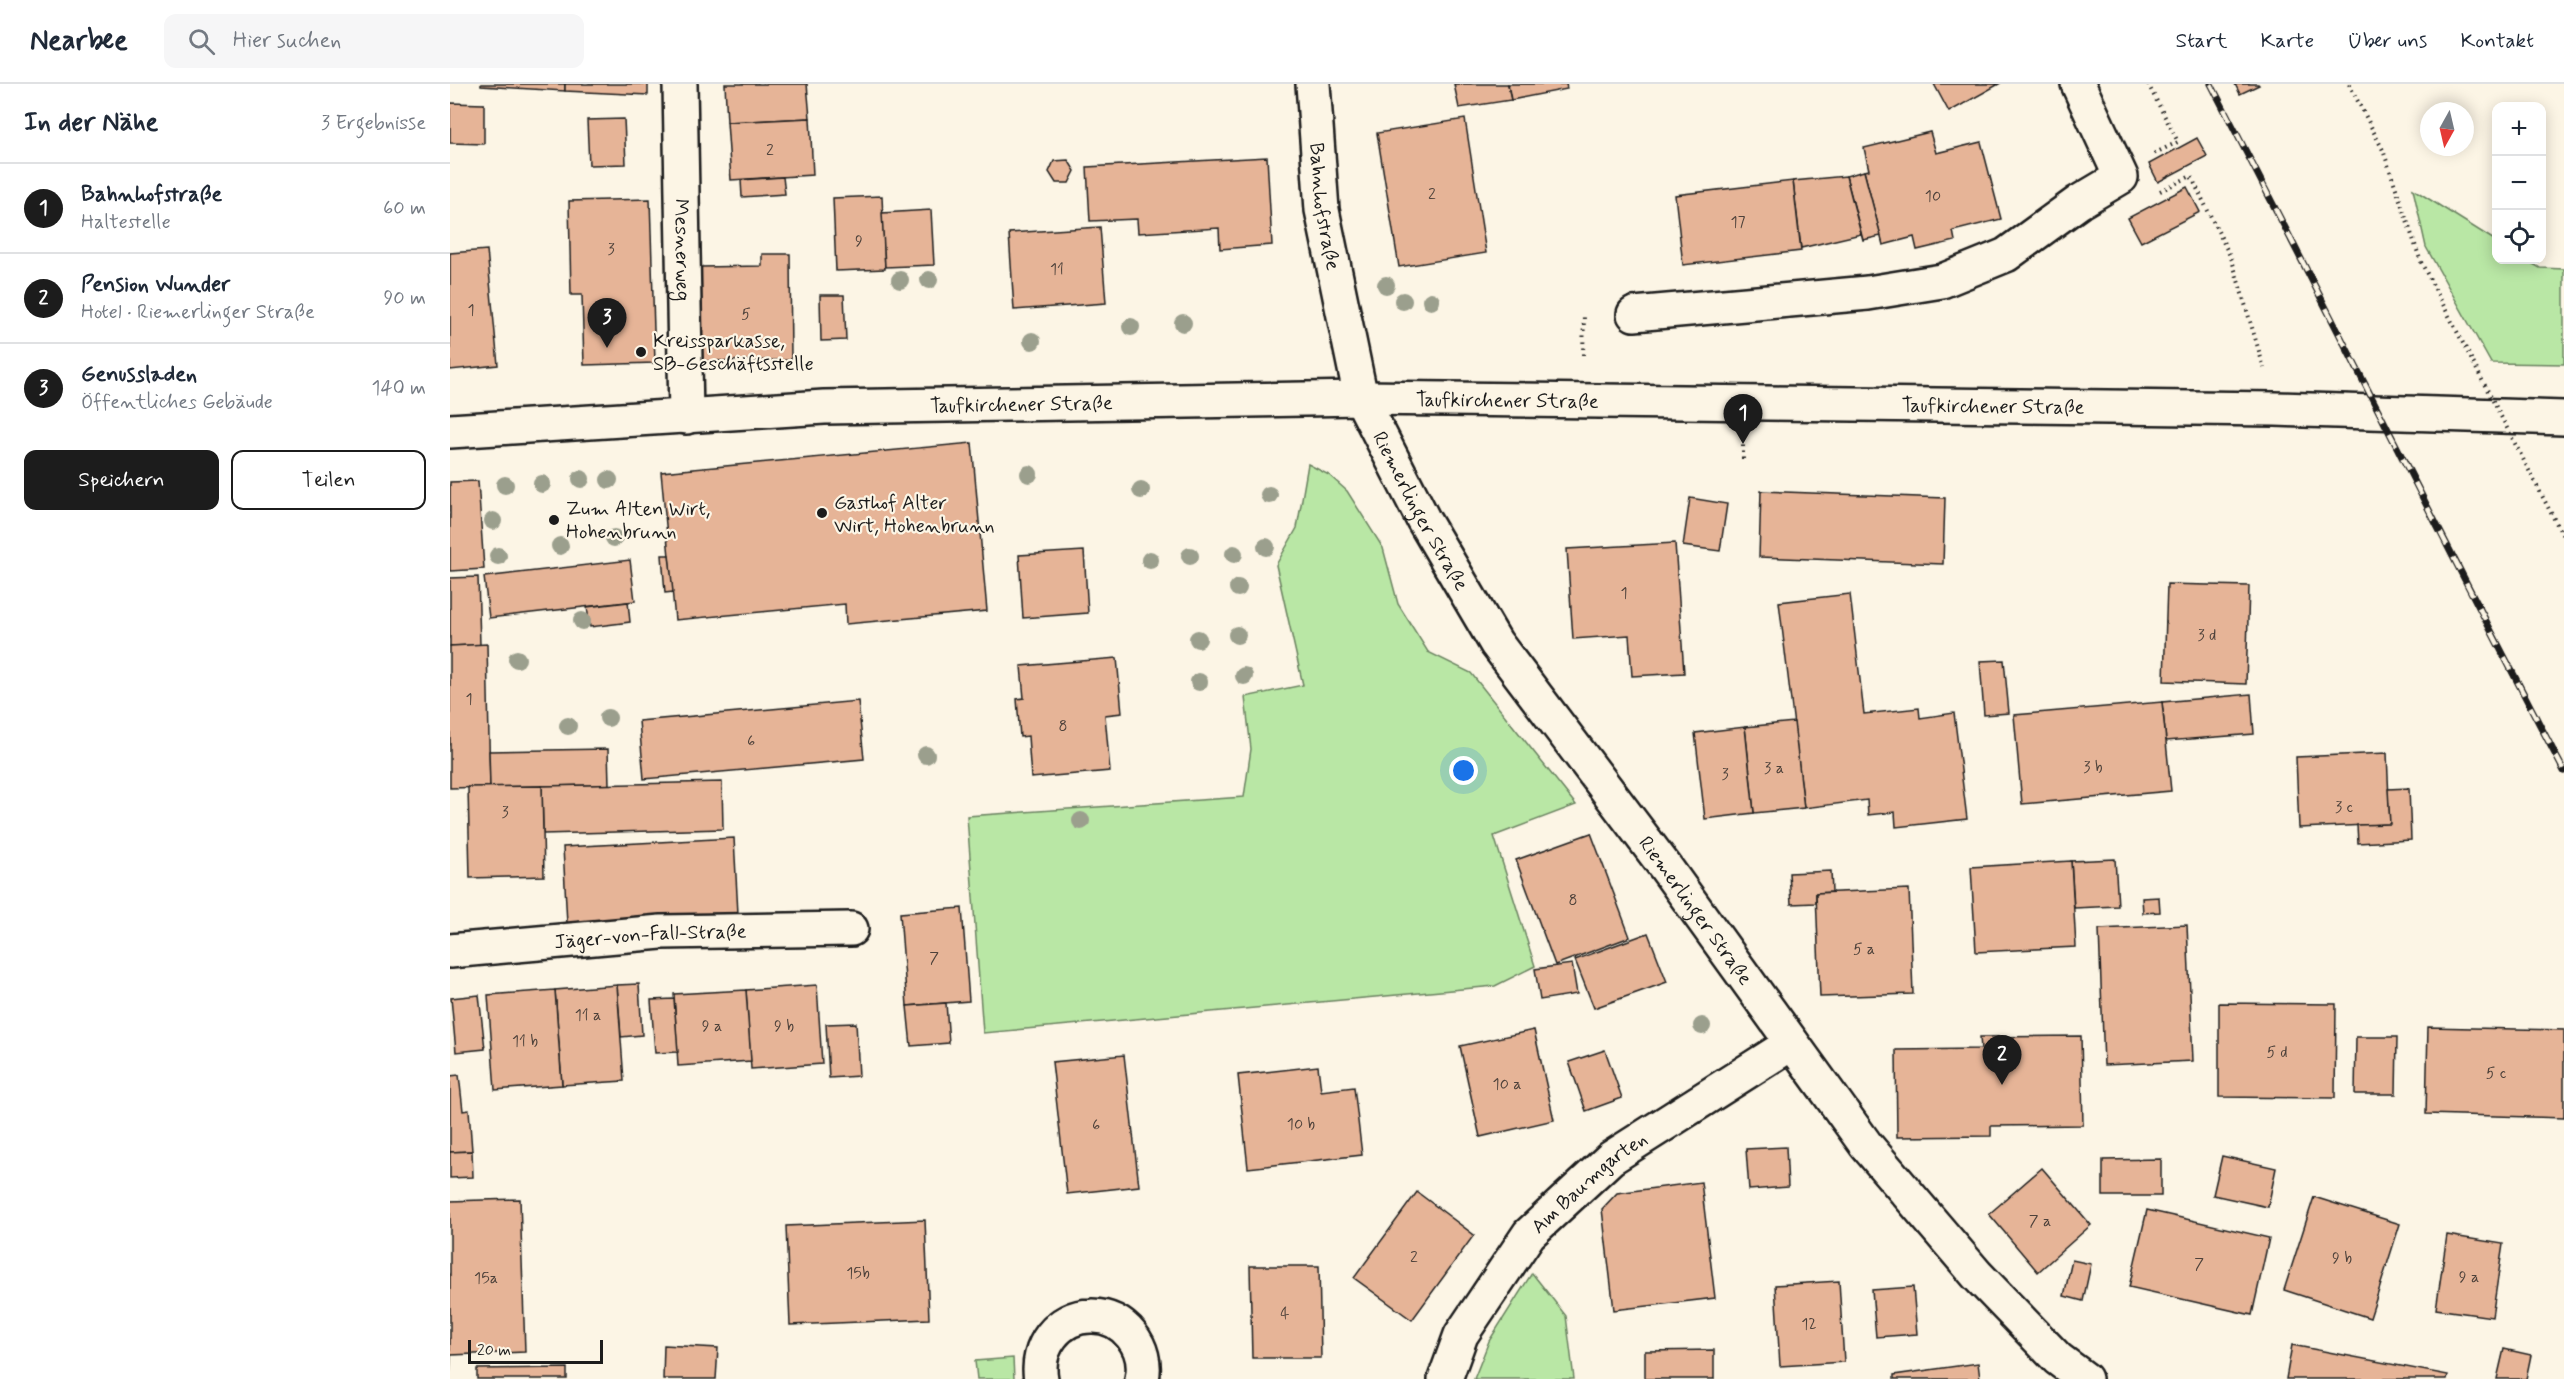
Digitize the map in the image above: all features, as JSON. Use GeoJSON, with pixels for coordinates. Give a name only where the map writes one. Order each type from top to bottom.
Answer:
{"type":"FeatureCollection","features":[{"type":"Feature","properties":{"kind":"street","name":"Mesnerweg"},"geometry":{"type":"LineString","coordinates":[[680,84],[686,417]]}},
{"type":"Feature","properties":{"kind":"street","name":"Bahnhofstraße"},"geometry":{"type":"LineString","coordinates":[[1312,84],[1322,210],[1361,398]]}},
{"type":"Feature","properties":{"kind":"street"},"geometry":{"type":"LineString","coordinates":[[1634,314],[1868,293],[1942,281],[2006,255],[2079,202],[2121,177],[2078,84]]}},
{"type":"Feature","properties":{"kind":"street","name":"Taufkirchener Straße"},"geometry":{"type":"LineString","coordinates":[[450,431],[824,407],[1361,398],[2275,409],[2564,418]]}},
{"type":"Feature","properties":{"kind":"street","name":"Riemerlinger Straße"},"geometry":{"type":"LineString","coordinates":[[1361,398],[1423,519],[1496,643],[1666,868],[1866,1145],[1977,1275],[2058,1359],[2085,1379]]}},
{"type":"Feature","properties":{"kind":"street","name":"Jäger-von-Fall-Straße"},"geometry":{"type":"LineString","coordinates":[[450,951],[660,932],[851,929]]}},
{"type":"Feature","properties":{"kind":"street","name":"Am Baumgarten"},"geometry":{"type":"LineString","coordinates":[[1445,1379],[1461,1335],[1529,1234],[1611,1158],[1792,1043]]}},
{"type":"Feature","properties":{"kind":"street"},"geometry":{"type":"LineString","coordinates":[[1041,1379],[1039,1368],[1042,1348],[1054,1331],[1072,1320],[1092,1316],[1112,1320],[1129,1331],[1140,1349],[1144,1369],[1142,1379]]}},
{"type":"Feature","properties":{"kind":"path"},"geometry":{"type":"LineString","coordinates":[[2148,84],[2178,142],[2151,155]]}},
{"type":"Feature","properties":{"kind":"path"},"geometry":{"type":"LineString","coordinates":[[2349,84],[2383,150],[2421,262],[2564,538]]}},
{"type":"Feature","properties":{"kind":"path"},"geometry":{"type":"LineString","coordinates":[[2121,177],[2156,193],[2191,176],[2232,260],[2260,351]]}},
{"type":"Feature","properties":{"kind":"path"},"geometry":{"type":"LineString","coordinates":[[1583,355],[1584,315]]}},
{"type":"Feature","properties":{"kind":"path"},"geometry":{"type":"LineString","coordinates":[[1743,444],[1743,459]]}},
{"type":"Feature","properties":{"kind":"green space"},"geometry":{"type":"Polygon","coordinates":[[[2413,189],[2492,238],[2492,264],[2533,264],[2540,268],[2564,269],[2564,364],[2491,363],[2426,247],[2413,189]]]}},
{"type":"Feature","properties":{"kind":"green space"},"geometry":{"type":"Polygon","coordinates":[[[1308,464],[1329,475],[1347,491],[1383,548],[1398,604],[1428,652],[1471,673],[1576,805],[1494,836],[1535,966],[1495,986],[983,1033],[967,816],[1244,797],[1251,749],[1245,697],[1303,685],[1276,565],[1297,528],[1308,464]]]}},
{"type":"Feature","properties":{"kind":"green space"},"geometry":{"type":"Polygon","coordinates":[[[1532,1273],[1566,1316],[1574,1379],[1474,1379],[1489,1341],[1532,1273]]]}},
{"type":"Feature","properties":{"kind":"green space"},"geometry":{"type":"Polygon","coordinates":[[[1013,1358],[1014,1379],[977,1379],[975,1361],[1013,1358]]]}},
{"type":"Feature","properties":{"kind":"building"},"geometry":{"type":"Polygon","coordinates":[[[481,84],[565,84],[565,91],[481,86],[481,84]]]}},
{"type":"Feature","properties":{"kind":"building"},"geometry":{"type":"Polygon","coordinates":[[[565,84],[648,84],[648,95],[565,91],[565,84]]]}},
{"type":"Feature","properties":{"kind":"building"},"geometry":{"type":"Polygon","coordinates":[[[725,84],[807,84],[810,118],[727,122],[725,84]]]}},
{"type":"Feature","properties":{"kind":"building"},"geometry":{"type":"Polygon","coordinates":[[[1454,84],[1508,84],[1511,100],[1459,108],[1454,84]]]}},
{"type":"Feature","properties":{"kind":"building"},"geometry":{"type":"Polygon","coordinates":[[[1508,84],[1566,84],[1567,89],[1511,100],[1508,84]]]}},
{"type":"Feature","properties":{"kind":"building"},"geometry":{"type":"Polygon","coordinates":[[[1934,84],[1999,84],[1949,112],[1934,84]]]}},
{"type":"Feature","properties":{"kind":"building"},"geometry":{"type":"Polygon","coordinates":[[[2235,84],[2258,84],[2259,85],[2240,94],[2235,84]]]}},
{"type":"Feature","properties":{"kind":"building"},"geometry":{"type":"Polygon","coordinates":[[[450,103],[484,104],[484,144],[450,143],[450,103]]]}},
{"type":"Feature","properties":{"kind":"building"},"geometry":{"type":"Polygon","coordinates":[[[810,118],[813,175],[731,180],[727,122],[810,118]]]}},
{"type":"Feature","properties":{"kind":"building"},"geometry":{"type":"Polygon","coordinates":[[[624,119],[626,164],[589,165],[587,120],[624,119]]]}},
{"type":"Feature","properties":{"kind":"building"},"geometry":{"type":"Polygon","coordinates":[[[1465,119],[1486,253],[1399,267],[1377,133],[1465,119]]]}},
{"type":"Feature","properties":{"kind":"building"},"geometry":{"type":"Polygon","coordinates":[[[1930,132],[1936,153],[1981,142],[2001,219],[1953,231],[1955,241],[1917,250],[1914,237],[1883,245],[1864,171],[1869,170],[1864,148],[1930,132]]]}},
{"type":"Feature","properties":{"kind":"building"},"geometry":{"type":"Polygon","coordinates":[[[2197,138],[2207,156],[2158,182],[2149,164],[2197,138]]]}},
{"type":"Feature","properties":{"kind":"building"},"geometry":{"type":"Polygon","coordinates":[[[1267,157],[1272,245],[1220,249],[1219,228],[1138,233],[1137,219],[1090,221],[1087,167],[1267,157]]]}},
{"type":"Feature","properties":{"kind":"building"},"geometry":{"type":"Polygon","coordinates":[[[1068,160],[1075,171],[1069,183],[1056,183],[1049,172],[1054,161],[1068,160]]]}},
{"type":"Feature","properties":{"kind":"building"},"geometry":{"type":"Polygon","coordinates":[[[1864,171],[1881,236],[1863,240],[1846,176],[1864,171]]]}},
{"type":"Feature","properties":{"kind":"building"},"geometry":{"type":"Polygon","coordinates":[[[1846,176],[1861,234],[1801,248],[1793,181],[1846,176]]]}},
{"type":"Feature","properties":{"kind":"building"},"geometry":{"type":"Polygon","coordinates":[[[783,177],[785,194],[742,197],[741,180],[783,177]]]}},
{"type":"Feature","properties":{"kind":"building"},"geometry":{"type":"Polygon","coordinates":[[[1793,181],[1801,251],[1683,265],[1675,195],[1793,181]]]}},
{"type":"Feature","properties":{"kind":"building"},"geometry":{"type":"Polygon","coordinates":[[[2187,187],[2200,212],[2141,242],[2128,218],[2187,187]]]}},
{"type":"Feature","properties":{"kind":"building"},"geometry":{"type":"Polygon","coordinates":[[[882,196],[885,269],[836,271],[833,198],[882,196]]]}},
{"type":"Feature","properties":{"kind":"building"},"geometry":{"type":"Polygon","coordinates":[[[650,199],[655,363],[584,365],[582,295],[571,295],[569,201],[650,199]]]}},
{"type":"Feature","properties":{"kind":"building"},"geometry":{"type":"Polygon","coordinates":[[[931,210],[934,265],[885,267],[882,213],[931,210]]]}},
{"type":"Feature","properties":{"kind":"building"},"geometry":{"type":"Polygon","coordinates":[[[1100,227],[1106,303],[1014,310],[1009,233],[1100,227]]]}},
{"type":"Feature","properties":{"kind":"building"},"geometry":{"type":"Polygon","coordinates":[[[487,250],[498,365],[450,370],[450,253],[487,250]]]}},
{"type":"Feature","properties":{"kind":"building"},"geometry":{"type":"Polygon","coordinates":[[[762,254],[790,254],[791,360],[702,361],[701,267],[762,266],[762,254]]]}},
{"type":"Feature","properties":{"kind":"building"},"geometry":{"type":"Polygon","coordinates":[[[820,295],[844,295],[846,340],[821,341],[820,295]]]}},
{"type":"Feature","properties":{"kind":"building","name":"Gasthof Alter Wirt, Hohenbrunn"},"geometry":{"type":"Polygon","coordinates":[[[972,443],[987,611],[846,624],[845,604],[675,620],[661,472],[972,443]]]}},
{"type":"Feature","properties":{"kind":"building"},"geometry":{"type":"Polygon","coordinates":[[[478,481],[484,569],[450,571],[450,482],[478,481]]]}},
{"type":"Feature","properties":{"kind":"building"},"geometry":{"type":"Polygon","coordinates":[[[1761,491],[1945,498],[1943,564],[1759,557],[1761,491]]]}},
{"type":"Feature","properties":{"kind":"building"},"geometry":{"type":"Polygon","coordinates":[[[1690,498],[1727,504],[1720,551],[1683,546],[1690,498]]]}},
{"type":"Feature","properties":{"kind":"building"},"geometry":{"type":"Polygon","coordinates":[[[1675,543],[1684,673],[1632,676],[1629,635],[1573,639],[1567,549],[1675,543]]]}},
{"type":"Feature","properties":{"kind":"building"},"geometry":{"type":"Polygon","coordinates":[[[1084,551],[1088,613],[1023,618],[1019,555],[1084,551]]]}},
{"type":"Feature","properties":{"kind":"building"},"geometry":{"type":"Polygon","coordinates":[[[662,555],[669,555],[673,592],[665,593],[662,555]]]}},
{"type":"Feature","properties":{"kind":"building"},"geometry":{"type":"Polygon","coordinates":[[[630,560],[635,601],[489,618],[484,577],[630,560]]]}},
{"type":"Feature","properties":{"kind":"building"},"geometry":{"type":"Polygon","coordinates":[[[478,577],[480,645],[450,646],[450,578],[478,577]]]}},
{"type":"Feature","properties":{"kind":"building"},"geometry":{"type":"Polygon","coordinates":[[[2167,584],[2249,586],[2246,684],[2164,681],[2167,584]]]}},
{"type":"Feature","properties":{"kind":"building"},"geometry":{"type":"Polygon","coordinates":[[[1850,594],[1864,714],[1919,708],[1920,718],[1954,713],[1967,819],[1896,827],[1895,812],[1868,815],[1867,800],[1804,808],[1779,602],[1850,594]]]}},
{"type":"Feature","properties":{"kind":"building"},"geometry":{"type":"Polygon","coordinates":[[[628,602],[630,622],[590,627],[587,607],[628,602]]]}},
{"type":"Feature","properties":{"kind":"building"},"geometry":{"type":"Polygon","coordinates":[[[487,644],[490,787],[450,788],[450,646],[487,644]]]}},
{"type":"Feature","properties":{"kind":"building"},"geometry":{"type":"Polygon","coordinates":[[[1117,658],[1122,713],[1105,715],[1110,771],[1031,778],[1028,736],[1020,737],[1017,699],[1024,698],[1021,666],[1117,658]]]}},
{"type":"Feature","properties":{"kind":"building"},"geometry":{"type":"Polygon","coordinates":[[[2004,660],[2009,713],[1984,715],[1980,661],[2004,660]]]}},
{"type":"Feature","properties":{"kind":"building"},"geometry":{"type":"Polygon","coordinates":[[[2251,694],[2254,734],[2166,741],[2162,702],[2251,694]]]}},
{"type":"Feature","properties":{"kind":"building"},"geometry":{"type":"Polygon","coordinates":[[[858,701],[864,759],[644,779],[639,721],[858,701]]]}},
{"type":"Feature","properties":{"kind":"building"},"geometry":{"type":"Polygon","coordinates":[[[2162,702],[2171,791],[2022,804],[2014,715],[2162,702]]]}},
{"type":"Feature","properties":{"kind":"building"},"geometry":{"type":"Polygon","coordinates":[[[1794,722],[1804,808],[1754,813],[1745,727],[1794,722]]]}},
{"type":"Feature","properties":{"kind":"building"},"geometry":{"type":"Polygon","coordinates":[[[1745,727],[1754,813],[1705,819],[1695,733],[1745,727]]]}},
{"type":"Feature","properties":{"kind":"building"},"geometry":{"type":"Polygon","coordinates":[[[608,749],[609,785],[490,787],[489,751],[608,749]]]}},
{"type":"Feature","properties":{"kind":"building"},"geometry":{"type":"Polygon","coordinates":[[[2387,753],[2390,824],[2299,828],[2296,757],[2387,753]]]}},
{"type":"Feature","properties":{"kind":"building"},"geometry":{"type":"Polygon","coordinates":[[[722,782],[723,829],[543,834],[542,786],[722,782]]]}},
{"type":"Feature","properties":{"kind":"building"},"geometry":{"type":"Polygon","coordinates":[[[542,786],[544,876],[470,878],[468,787],[542,786]]]}},
{"type":"Feature","properties":{"kind":"building"},"geometry":{"type":"Polygon","coordinates":[[[2409,788],[2411,840],[2358,843],[2357,825],[2390,824],[2388,789],[2409,788]]]}},
{"type":"Feature","properties":{"kind":"building"},"geometry":{"type":"Polygon","coordinates":[[[1591,833],[1630,937],[1555,965],[1516,860],[1591,833]]]}},
{"type":"Feature","properties":{"kind":"building"},"geometry":{"type":"Polygon","coordinates":[[[734,838],[738,914],[567,924],[563,847],[734,838]]]}},
{"type":"Feature","properties":{"kind":"building"},"geometry":{"type":"Polygon","coordinates":[[[2115,859],[2118,906],[2074,908],[2071,861],[2115,859]]]}},
{"type":"Feature","properties":{"kind":"building"},"geometry":{"type":"Polygon","coordinates":[[[2071,861],[2076,947],[1976,952],[1971,867],[2071,861]]]}},
{"type":"Feature","properties":{"kind":"building"},"geometry":{"type":"Polygon","coordinates":[[[1831,871],[1832,892],[1816,893],[1816,903],[1791,904],[1789,873],[1831,871]]]}},
{"type":"Feature","properties":{"kind":"building"},"geometry":{"type":"Polygon","coordinates":[[[1909,889],[1913,994],[1820,997],[1816,893],[1909,889]]]}},
{"type":"Feature","properties":{"kind":"building"},"geometry":{"type":"Polygon","coordinates":[[[2159,897],[2160,912],[2143,913],[2142,898],[2159,897]]]}},
{"type":"Feature","properties":{"kind":"building"},"geometry":{"type":"Polygon","coordinates":[[[962,908],[969,1001],[907,1006],[900,913],[962,908]]]}},
{"type":"Feature","properties":{"kind":"building"},"geometry":{"type":"Polygon","coordinates":[[[2187,925],[2193,1061],[2104,1065],[2099,929],[2187,925]]]}},
{"type":"Feature","properties":{"kind":"building"},"geometry":{"type":"Polygon","coordinates":[[[1648,933],[1667,982],[1594,1008],[1575,960],[1648,933]]]}},
{"type":"Feature","properties":{"kind":"building"},"geometry":{"type":"Polygon","coordinates":[[[1572,964],[1577,994],[1540,1000],[1535,969],[1572,964]]]}},
{"type":"Feature","properties":{"kind":"building"},"geometry":{"type":"Polygon","coordinates":[[[639,984],[642,1035],[621,1037],[617,985],[639,984]]]}},
{"type":"Feature","properties":{"kind":"building"},"geometry":{"type":"Polygon","coordinates":[[[617,985],[624,1081],[562,1085],[555,990],[617,985]]]}},
{"type":"Feature","properties":{"kind":"building"},"geometry":{"type":"Polygon","coordinates":[[[817,985],[822,1064],[751,1069],[746,990],[817,985]]]}},
{"type":"Feature","properties":{"kind":"building"},"geometry":{"type":"Polygon","coordinates":[[[555,990],[562,1085],[495,1090],[488,995],[555,990]]]}},
{"type":"Feature","properties":{"kind":"building"},"geometry":{"type":"Polygon","coordinates":[[[746,990],[751,1061],[678,1066],[674,994],[746,990]]]}},
{"type":"Feature","properties":{"kind":"building"},"geometry":{"type":"Polygon","coordinates":[[[479,995],[485,1049],[456,1052],[451,998],[479,995]]]}},
{"type":"Feature","properties":{"kind":"building"},"geometry":{"type":"Polygon","coordinates":[[[674,999],[678,1052],[655,1053],[651,1000],[674,999]]]}},
{"type":"Feature","properties":{"kind":"building"},"geometry":{"type":"Polygon","coordinates":[[[946,1003],[949,1043],[911,1046],[907,1006],[946,1003]]]}},
{"type":"Feature","properties":{"kind":"building"},"geometry":{"type":"Polygon","coordinates":[[[2219,1003],[2336,1004],[2335,1098],[2219,1097],[2219,1003]]]}},
{"type":"Feature","properties":{"kind":"building"},"geometry":{"type":"Polygon","coordinates":[[[856,1023],[859,1076],[829,1078],[826,1024],[856,1023]]]}},
{"type":"Feature","properties":{"kind":"building"},"geometry":{"type":"Polygon","coordinates":[[[2428,1027],[2564,1030],[2564,1118],[2426,1114],[2428,1027]]]}},
{"type":"Feature","properties":{"kind":"building"},"geometry":{"type":"Polygon","coordinates":[[[1534,1030],[1554,1120],[1480,1137],[1460,1046],[1534,1030]]]}},
{"type":"Feature","properties":{"kind":"building"},"geometry":{"type":"Polygon","coordinates":[[[2081,1036],[2083,1125],[1991,1126],[1991,1136],[1897,1137],[1896,1050],[1981,1049],[1980,1037],[2081,1036]]]}},
{"type":"Feature","properties":{"kind":"building"},"geometry":{"type":"Polygon","coordinates":[[[2356,1037],[2397,1037],[2396,1094],[2355,1094],[2356,1037]]]}},
{"type":"Feature","properties":{"kind":"building"},"geometry":{"type":"Polygon","coordinates":[[[1605,1050],[1622,1098],[1586,1111],[1569,1062],[1605,1050]]]}},
{"type":"Feature","properties":{"kind":"building"},"geometry":{"type":"Polygon","coordinates":[[[1124,1055],[1139,1186],[1067,1194],[1052,1062],[1124,1055]]]}},
{"type":"Feature","properties":{"kind":"building"},"geometry":{"type":"Polygon","coordinates":[[[1318,1066],[1321,1091],[1354,1087],[1362,1155],[1248,1168],[1238,1075],[1318,1066]]]}},
{"type":"Feature","properties":{"kind":"building"},"geometry":{"type":"Polygon","coordinates":[[[459,1075],[463,1111],[469,1110],[472,1151],[450,1152],[450,1076],[459,1075]]]}},
{"type":"Feature","properties":{"kind":"building"},"geometry":{"type":"Polygon","coordinates":[[[1786,1147],[1788,1187],[1749,1190],[1746,1149],[1786,1147]]]}},
{"type":"Feature","properties":{"kind":"building"},"geometry":{"type":"Polygon","coordinates":[[[472,1151],[473,1177],[450,1178],[450,1152],[472,1151]]]}},
{"type":"Feature","properties":{"kind":"building"},"geometry":{"type":"Polygon","coordinates":[[[2222,1156],[2276,1168],[2268,1207],[2213,1195],[2222,1156]]]}},
{"type":"Feature","properties":{"kind":"building"},"geometry":{"type":"Polygon","coordinates":[[[2161,1159],[2161,1196],[2103,1196],[2103,1160],[2161,1159]]]}},
{"type":"Feature","properties":{"kind":"building"},"geometry":{"type":"Polygon","coordinates":[[[2042,1168],[2091,1225],[2038,1272],[1989,1214],[2042,1168]]]}},
{"type":"Feature","properties":{"kind":"building"},"geometry":{"type":"Polygon","coordinates":[[[1701,1182],[1715,1298],[1614,1310],[1602,1209],[1617,1193],[1701,1182]]]}},
{"type":"Feature","properties":{"kind":"building"},"geometry":{"type":"Polygon","coordinates":[[[1417,1192],[1474,1235],[1412,1320],[1354,1278],[1417,1192]]]}},
{"type":"Feature","properties":{"kind":"building"},"geometry":{"type":"Polygon","coordinates":[[[2314,1197],[2400,1224],[2370,1318],[2284,1290],[2314,1197]]]}},
{"type":"Feature","properties":{"kind":"building"},"geometry":{"type":"Polygon","coordinates":[[[520,1199],[525,1352],[451,1355],[450,1379],[450,1201],[520,1199]]]}},
{"type":"Feature","properties":{"kind":"building"},"geometry":{"type":"Polygon","coordinates":[[[2147,1210],[2269,1238],[2252,1315],[2129,1287],[2147,1210]]]}},
{"type":"Feature","properties":{"kind":"building"},"geometry":{"type":"Polygon","coordinates":[[[925,1220],[929,1319],[790,1325],[786,1226],[925,1220]]]}},
{"type":"Feature","properties":{"kind":"building"},"geometry":{"type":"Polygon","coordinates":[[[2447,1235],[2503,1244],[2492,1317],[2436,1309],[2447,1235]]]}},
{"type":"Feature","properties":{"kind":"building"},"geometry":{"type":"Polygon","coordinates":[[[2072,1260],[2091,1264],[2083,1301],[2064,1296],[2072,1260]]]}},
{"type":"Feature","properties":{"kind":"building"},"geometry":{"type":"Polygon","coordinates":[[[1250,1266],[1319,1266],[1321,1358],[1252,1358],[1250,1266]]]}},
{"type":"Feature","properties":{"kind":"building"},"geometry":{"type":"Polygon","coordinates":[[[1839,1281],[1844,1362],[1780,1366],[1775,1285],[1839,1281]]]}},
{"type":"Feature","properties":{"kind":"building"},"geometry":{"type":"Polygon","coordinates":[[[1913,1287],[1917,1334],[1876,1337],[1872,1290],[1913,1287]]]}},
{"type":"Feature","properties":{"kind":"building"},"geometry":{"type":"Polygon","coordinates":[[[664,1345],[718,1348],[716,1379],[663,1379],[664,1345]]]}},
{"type":"Feature","properties":{"kind":"building"},"geometry":{"type":"Polygon","coordinates":[[[2292,1345],[2448,1375],[2447,1379],[2286,1379],[2292,1345]]]}},
{"type":"Feature","properties":{"kind":"building"},"geometry":{"type":"Polygon","coordinates":[[[2504,1349],[2531,1355],[2526,1379],[2497,1379],[2504,1349]]]}},
{"type":"Feature","properties":{"kind":"building"},"geometry":{"type":"Polygon","coordinates":[[[1714,1350],[1714,1379],[1645,1379],[1645,1351],[1714,1350]]]}},
{"type":"Feature","properties":{"kind":"building"},"geometry":{"type":"Polygon","coordinates":[[[1978,1363],[1980,1379],[1894,1379],[1894,1375],[1978,1363]]]}},
{"type":"Feature","properties":{"kind":"building"},"geometry":{"type":"Polygon","coordinates":[[[567,1368],[567,1379],[477,1379],[477,1369],[567,1368]]]}},
{"type":"Feature","properties":{"kind":"railway"},"geometry":{"type":"LineString","coordinates":[[2211,84],[2564,771]]}},
{"type":"Feature","properties":{"kind":"place","name":"Genussladen"},"geometry":{"type":"Point","coordinates":[607,348]}},
{"type":"Feature","properties":{"kind":"place","name":"Kreissparkasse, SB-Geschäftsstelle"},"geometry":{"type":"Point","coordinates":[641,352]}},
{"type":"Feature","properties":{"kind":"place","name":"Bahnhofstraße"},"geometry":{"type":"Point","coordinates":[1743,444]}},
{"type":"Feature","properties":{"kind":"place","name":"Gasthof Alter Wirt, Hohenbrunn"},"geometry":{"type":"Point","coordinates":[822,513]}},
{"type":"Feature","properties":{"kind":"place","name":"Zum Alten Wirt, Hohenbrunn"},"geometry":{"type":"Point","coordinates":[554,520]}},
{"type":"Feature","properties":{"kind":"place","name":"Pension Wunder"},"geometry":{"type":"Point","coordinates":[2002,1085]}}]}
